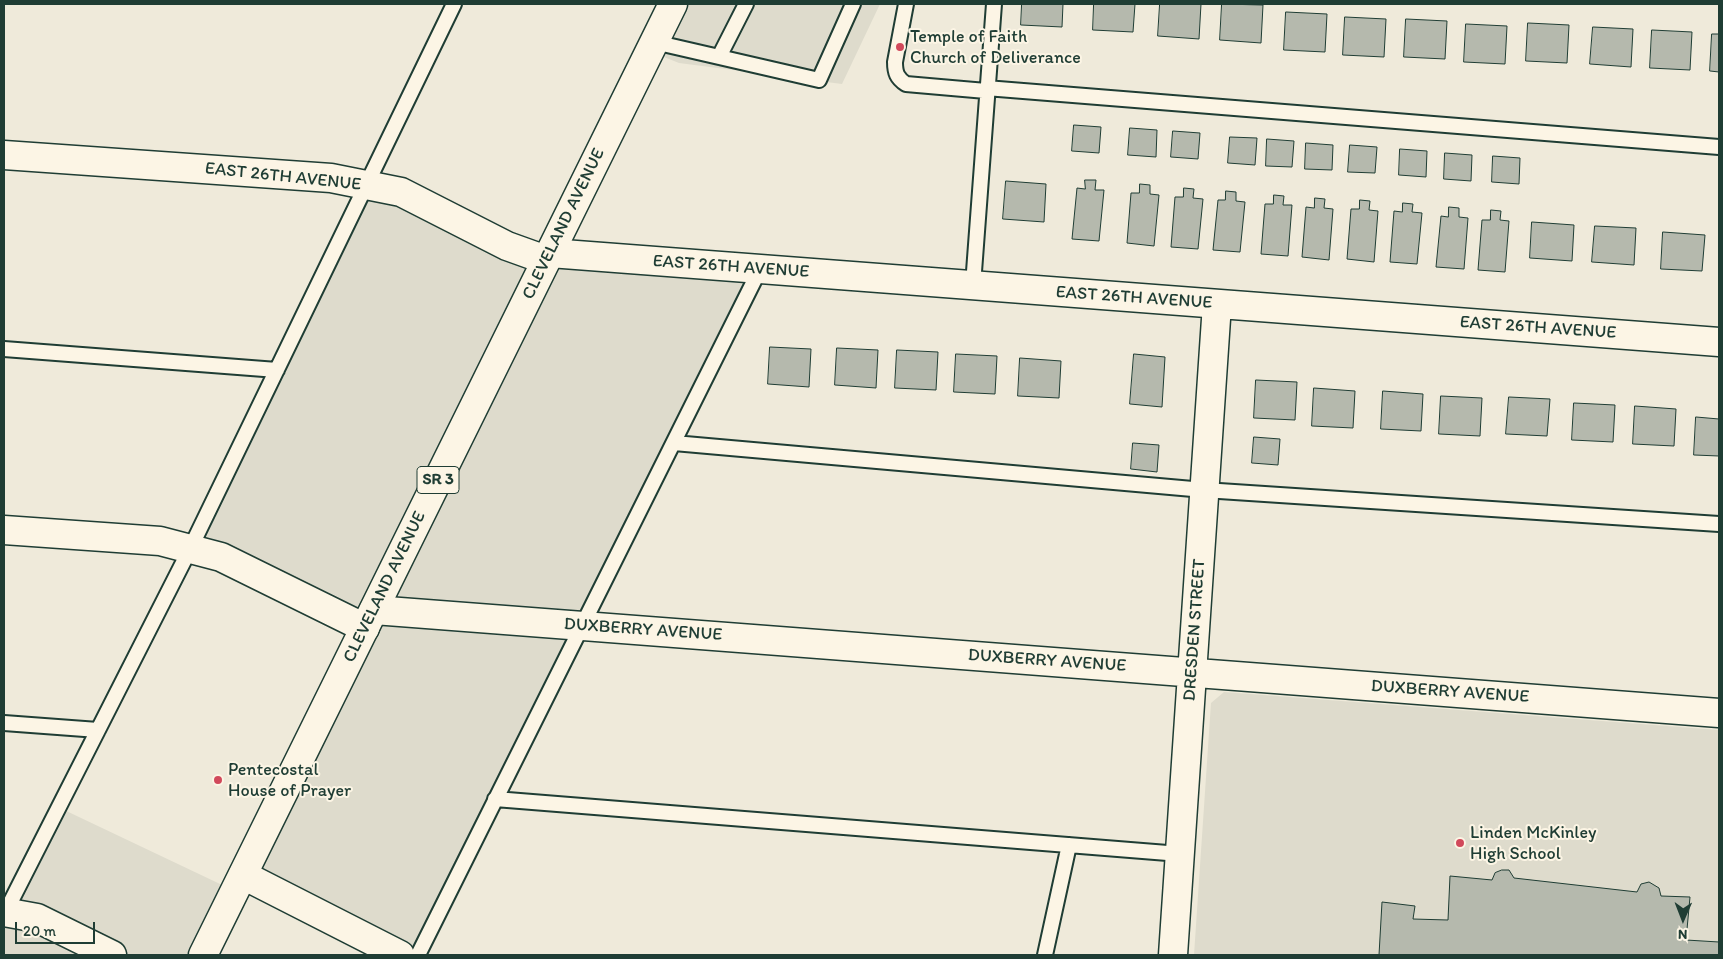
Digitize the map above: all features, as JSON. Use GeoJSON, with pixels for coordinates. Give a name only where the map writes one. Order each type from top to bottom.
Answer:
{"type":"FeatureCollection","features":[{"type":"Feature","properties":{"kind":"street","name":"CLEVELAND AVENUE"},"geometry":{"type":"LineString","coordinates":[[203,955],[673,4]]}},
{"type":"Feature","properties":{"kind":"street","name":"EAST 26TH AVENUE"},"geometry":{"type":"LineString","coordinates":[[4,155],[331,178],[401,192],[507,246],[548,257],[760,269],[1719,342]]}},
{"type":"Feature","properties":{"kind":"street","name":"DRESDEN STREET"},"geometry":{"type":"LineString","coordinates":[[1173,955],[1217,304]]}},
{"type":"Feature","properties":{"kind":"street","name":"DUXBERRY AVENUE"},"geometry":{"type":"LineString","coordinates":[[4,530],[160,542],[190,549],[221,557],[369,619],[582,626],[1719,713]]}},
{"type":"Feature","properties":{"kind":"street"},"geometry":{"type":"LineString","coordinates":[[243,875],[400,955]]}},
{"type":"Feature","properties":{"kind":"street"},"geometry":{"type":"LineString","coordinates":[[4,913],[37,918],[112,955]]}},
{"type":"Feature","properties":{"kind":"lane"},"geometry":{"type":"LineString","coordinates":[[4,913],[190,549],[454,4]]}},
{"type":"Feature","properties":{"kind":"lane"},"geometry":{"type":"LineString","coordinates":[[720,57],[746,4]]}},
{"type":"Feature","properties":{"kind":"lane"},"geometry":{"type":"LineString","coordinates":[[654,42],[819,80],[853,4]]}},
{"type":"Feature","properties":{"kind":"lane"},"geometry":{"type":"LineString","coordinates":[[906,4],[895,62],[895,72],[898,78],[906,84],[1719,147]]}},
{"type":"Feature","properties":{"kind":"lane"},"geometry":{"type":"LineString","coordinates":[[973,285],[986,90],[994,4]]}},
{"type":"Feature","properties":{"kind":"lane"},"geometry":{"type":"LineString","coordinates":[[418,955],[760,269]]}},
{"type":"Feature","properties":{"kind":"lane"},"geometry":{"type":"LineString","coordinates":[[4,348],[277,370]]}},
{"type":"Feature","properties":{"kind":"lane"},"geometry":{"type":"LineString","coordinates":[[674,443],[1204,490],[1719,524]]}},
{"type":"Feature","properties":{"kind":"lane"},"geometry":{"type":"LineString","coordinates":[[4,723],[98,730]]}},
{"type":"Feature","properties":{"kind":"lane"},"geometry":{"type":"LineString","coordinates":[[496,799],[1180,854]]}},
{"type":"Feature","properties":{"kind":"lane"},"geometry":{"type":"LineString","coordinates":[[1045,955],[1069,845]]}},
{"type":"Feature","properties":{"kind":"shaded area"},"geometry":{"type":"Polygon","coordinates":[[[673,4],[880,4],[842,84],[679,63],[649,51],[673,4]]]}},
{"type":"Feature","properties":{"kind":"shaded area"},"geometry":{"type":"Polygon","coordinates":[[[367,185],[549,266],[768,259],[425,955],[392,955],[245,879],[365,631],[189,548],[367,185]]]}},
{"type":"Feature","properties":{"kind":"shaded area","name":"Linden McKinley High School"},"geometry":{"type":"Polygon","coordinates":[[[1224,692],[1719,730],[1719,955],[1194,955],[1211,703],[1224,692]]]}},
{"type":"Feature","properties":{"kind":"shaded area"},"geometry":{"type":"Polygon","coordinates":[[[60,808],[239,893],[207,955],[4,955],[4,921],[60,808]]]}},
{"type":"Feature","properties":{"kind":"building"},"geometry":{"type":"Polygon","coordinates":[[[1022,4],[1063,4],[1062,27],[1021,25],[1022,4]]]}},
{"type":"Feature","properties":{"kind":"building"},"geometry":{"type":"Polygon","coordinates":[[[1094,4],[1135,4],[1133,32],[1093,30],[1094,4]]]}},
{"type":"Feature","properties":{"kind":"building"},"geometry":{"type":"Polygon","coordinates":[[[1160,4],[1201,4],[1199,39],[1158,36],[1160,4]]]}},
{"type":"Feature","properties":{"kind":"building"},"geometry":{"type":"Polygon","coordinates":[[[1222,4],[1263,5],[1261,43],[1220,40],[1222,4]]]}},
{"type":"Feature","properties":{"kind":"building"},"geometry":{"type":"Polygon","coordinates":[[[1286,12],[1327,14],[1325,52],[1284,50],[1286,12]]]}},
{"type":"Feature","properties":{"kind":"building"},"geometry":{"type":"Polygon","coordinates":[[[1345,17],[1386,19],[1384,57],[1343,55],[1345,17]]]}},
{"type":"Feature","properties":{"kind":"building"},"geometry":{"type":"Polygon","coordinates":[[[1406,19],[1447,21],[1445,59],[1404,57],[1406,19]]]}},
{"type":"Feature","properties":{"kind":"building"},"geometry":{"type":"Polygon","coordinates":[[[1528,23],[1569,25],[1567,63],[1526,61],[1528,23]]]}},
{"type":"Feature","properties":{"kind":"building"},"geometry":{"type":"Polygon","coordinates":[[[1466,24],[1507,26],[1505,64],[1464,62],[1466,24]]]}},
{"type":"Feature","properties":{"kind":"building"},"geometry":{"type":"Polygon","coordinates":[[[1593,27],[1633,29],[1631,67],[1590,64],[1593,27]]]}},
{"type":"Feature","properties":{"kind":"building"},"geometry":{"type":"Polygon","coordinates":[[[1652,30],[1692,32],[1690,70],[1650,68],[1652,30]]]}},
{"type":"Feature","properties":{"kind":"building"},"geometry":{"type":"Polygon","coordinates":[[[1712,34],[1719,34],[1719,72],[1710,71],[1712,34]]]}},
{"type":"Feature","properties":{"kind":"building"},"geometry":{"type":"Polygon","coordinates":[[[1074,125],[1101,127],[1099,153],[1072,151],[1074,125]]]}},
{"type":"Feature","properties":{"kind":"building"},"geometry":{"type":"Polygon","coordinates":[[[1130,128],[1157,130],[1156,157],[1128,155],[1130,128]]]}},
{"type":"Feature","properties":{"kind":"building"},"geometry":{"type":"Polygon","coordinates":[[[1173,131],[1200,133],[1198,159],[1171,157],[1173,131]]]}},
{"type":"Feature","properties":{"kind":"building"},"geometry":{"type":"Polygon","coordinates":[[[1230,137],[1257,138],[1255,165],[1228,163],[1230,137]]]}},
{"type":"Feature","properties":{"kind":"building"},"geometry":{"type":"Polygon","coordinates":[[[1267,139],[1294,141],[1292,167],[1266,166],[1267,139]]]}},
{"type":"Feature","properties":{"kind":"building"},"geometry":{"type":"Polygon","coordinates":[[[1306,143],[1333,145],[1332,170],[1305,169],[1306,143]]]}},
{"type":"Feature","properties":{"kind":"building"},"geometry":{"type":"Polygon","coordinates":[[[1350,145],[1377,147],[1375,173],[1348,172],[1350,145]]]}},
{"type":"Feature","properties":{"kind":"building"},"geometry":{"type":"Polygon","coordinates":[[[1400,149],[1427,151],[1426,177],[1399,175],[1400,149]]]}},
{"type":"Feature","properties":{"kind":"building"},"geometry":{"type":"Polygon","coordinates":[[[1445,153],[1472,155],[1471,181],[1444,179],[1445,153]]]}},
{"type":"Feature","properties":{"kind":"building"},"geometry":{"type":"Polygon","coordinates":[[[1493,156],[1520,158],[1519,184],[1492,182],[1493,156]]]}},
{"type":"Feature","properties":{"kind":"building"},"geometry":{"type":"Polygon","coordinates":[[[1085,180],[1096,180],[1095,190],[1104,190],[1099,241],[1072,239],[1077,188],[1085,189],[1085,180]]]}},
{"type":"Feature","properties":{"kind":"building"},"geometry":{"type":"Polygon","coordinates":[[[1006,181],[1046,184],[1044,222],[1003,219],[1006,181]]]}},
{"type":"Feature","properties":{"kind":"building"},"geometry":{"type":"Polygon","coordinates":[[[1140,184],[1150,185],[1150,194],[1159,195],[1154,246],[1127,243],[1131,193],[1139,193],[1140,184]]]}},
{"type":"Feature","properties":{"kind":"building"},"geometry":{"type":"Polygon","coordinates":[[[1184,188],[1194,189],[1193,198],[1203,199],[1198,249],[1171,247],[1175,197],[1183,197],[1184,188]]]}},
{"type":"Feature","properties":{"kind":"building"},"geometry":{"type":"Polygon","coordinates":[[[1226,191],[1236,192],[1236,201],[1245,202],[1240,252],[1213,250],[1218,200],[1225,200],[1226,191]]]}},
{"type":"Feature","properties":{"kind":"building"},"geometry":{"type":"Polygon","coordinates":[[[1274,195],[1284,196],[1283,205],[1292,205],[1288,256],[1261,254],[1265,204],[1273,204],[1274,195]]]}},
{"type":"Feature","properties":{"kind":"building"},"geometry":{"type":"Polygon","coordinates":[[[1315,198],[1325,199],[1324,208],[1333,209],[1329,260],[1302,257],[1306,207],[1314,208],[1315,198]]]}},
{"type":"Feature","properties":{"kind":"building"},"geometry":{"type":"Polygon","coordinates":[[[1360,200],[1370,201],[1369,210],[1378,211],[1374,262],[1347,259],[1351,209],[1359,209],[1360,200]]]}},
{"type":"Feature","properties":{"kind":"building"},"geometry":{"type":"Polygon","coordinates":[[[1403,203],[1413,204],[1412,212],[1422,213],[1417,264],[1390,262],[1394,211],[1402,212],[1403,203]]]}},
{"type":"Feature","properties":{"kind":"building"},"geometry":{"type":"Polygon","coordinates":[[[1449,207],[1459,208],[1459,217],[1468,218],[1464,269],[1436,267],[1441,216],[1448,217],[1449,207]]]}},
{"type":"Feature","properties":{"kind":"building"},"geometry":{"type":"Polygon","coordinates":[[[1491,210],[1501,211],[1500,220],[1509,221],[1505,272],[1478,270],[1482,220],[1490,220],[1491,210]]]}},
{"type":"Feature","properties":{"kind":"building"},"geometry":{"type":"Polygon","coordinates":[[[1532,222],[1574,225],[1572,261],[1530,258],[1532,222]]]}},
{"type":"Feature","properties":{"kind":"building"},"geometry":{"type":"Polygon","coordinates":[[[1595,226],[1636,228],[1634,265],[1592,262],[1595,226]]]}},
{"type":"Feature","properties":{"kind":"building"},"geometry":{"type":"Polygon","coordinates":[[[1663,232],[1705,235],[1702,271],[1661,269],[1663,232]]]}},
{"type":"Feature","properties":{"kind":"building"},"geometry":{"type":"Polygon","coordinates":[[[770,347],[811,349],[809,387],[768,384],[770,347]]]}},
{"type":"Feature","properties":{"kind":"building"},"geometry":{"type":"Polygon","coordinates":[[[837,348],[878,350],[876,388],[835,385],[837,348]]]}},
{"type":"Feature","properties":{"kind":"building"},"geometry":{"type":"Polygon","coordinates":[[[897,350],[938,352],[936,390],[895,388],[897,350]]]}},
{"type":"Feature","properties":{"kind":"building"},"geometry":{"type":"Polygon","coordinates":[[[956,354],[997,356],[995,394],[954,392],[956,354]]]}},
{"type":"Feature","properties":{"kind":"building"},"geometry":{"type":"Polygon","coordinates":[[[1134,354],[1165,357],[1162,407],[1130,404],[1134,354]]]}},
{"type":"Feature","properties":{"kind":"building"},"geometry":{"type":"Polygon","coordinates":[[[1020,358],[1061,361],[1059,398],[1018,396],[1020,358]]]}},
{"type":"Feature","properties":{"kind":"building"},"geometry":{"type":"Polygon","coordinates":[[[1256,380],[1297,382],[1295,420],[1254,418],[1256,380]]]}},
{"type":"Feature","properties":{"kind":"building"},"geometry":{"type":"Polygon","coordinates":[[[1314,388],[1355,391],[1353,428],[1312,426],[1314,388]]]}},
{"type":"Feature","properties":{"kind":"building"},"geometry":{"type":"Polygon","coordinates":[[[1383,391],[1423,394],[1421,431],[1381,429],[1383,391]]]}},
{"type":"Feature","properties":{"kind":"building"},"geometry":{"type":"Polygon","coordinates":[[[1441,396],[1482,398],[1480,436],[1439,434],[1441,396]]]}},
{"type":"Feature","properties":{"kind":"building"},"geometry":{"type":"Polygon","coordinates":[[[1509,397],[1550,399],[1547,436],[1506,434],[1509,397]]]}},
{"type":"Feature","properties":{"kind":"building"},"geometry":{"type":"Polygon","coordinates":[[[1574,403],[1615,405],[1613,442],[1572,440],[1574,403]]]}},
{"type":"Feature","properties":{"kind":"building"},"geometry":{"type":"Polygon","coordinates":[[[1635,406],[1676,409],[1674,446],[1633,444],[1635,406]]]}},
{"type":"Feature","properties":{"kind":"building"},"geometry":{"type":"Polygon","coordinates":[[[1696,417],[1719,419],[1719,456],[1694,455],[1696,417]]]}},
{"type":"Feature","properties":{"kind":"building"},"geometry":{"type":"Polygon","coordinates":[[[1254,437],[1280,439],[1278,465],[1252,463],[1254,437]]]}},
{"type":"Feature","properties":{"kind":"building"},"geometry":{"type":"Polygon","coordinates":[[[1133,443],[1159,445],[1157,472],[1131,469],[1133,443]]]}},
{"type":"Feature","properties":{"kind":"building"},"geometry":{"type":"Polygon","coordinates":[[[1509,870],[1514,878],[1637,892],[1641,884],[1649,882],[1659,888],[1661,896],[1690,897],[1686,940],[1719,942],[1719,955],[1379,955],[1382,902],[1415,906],[1413,919],[1448,920],[1450,876],[1492,880],[1495,873],[1509,870]]]}},
{"type":"Feature","properties":{"kind":"place","name":"Temple of Faith Church of Deliverance"},"geometry":{"type":"Point","coordinates":[900,47]}},
{"type":"Feature","properties":{"kind":"place","name":"Pentecostal House of Prayer"},"geometry":{"type":"Point","coordinates":[218,780]}},
{"type":"Feature","properties":{"kind":"place","name":"Linden McKinley High School"},"geometry":{"type":"Point","coordinates":[1460,843]}}]}
